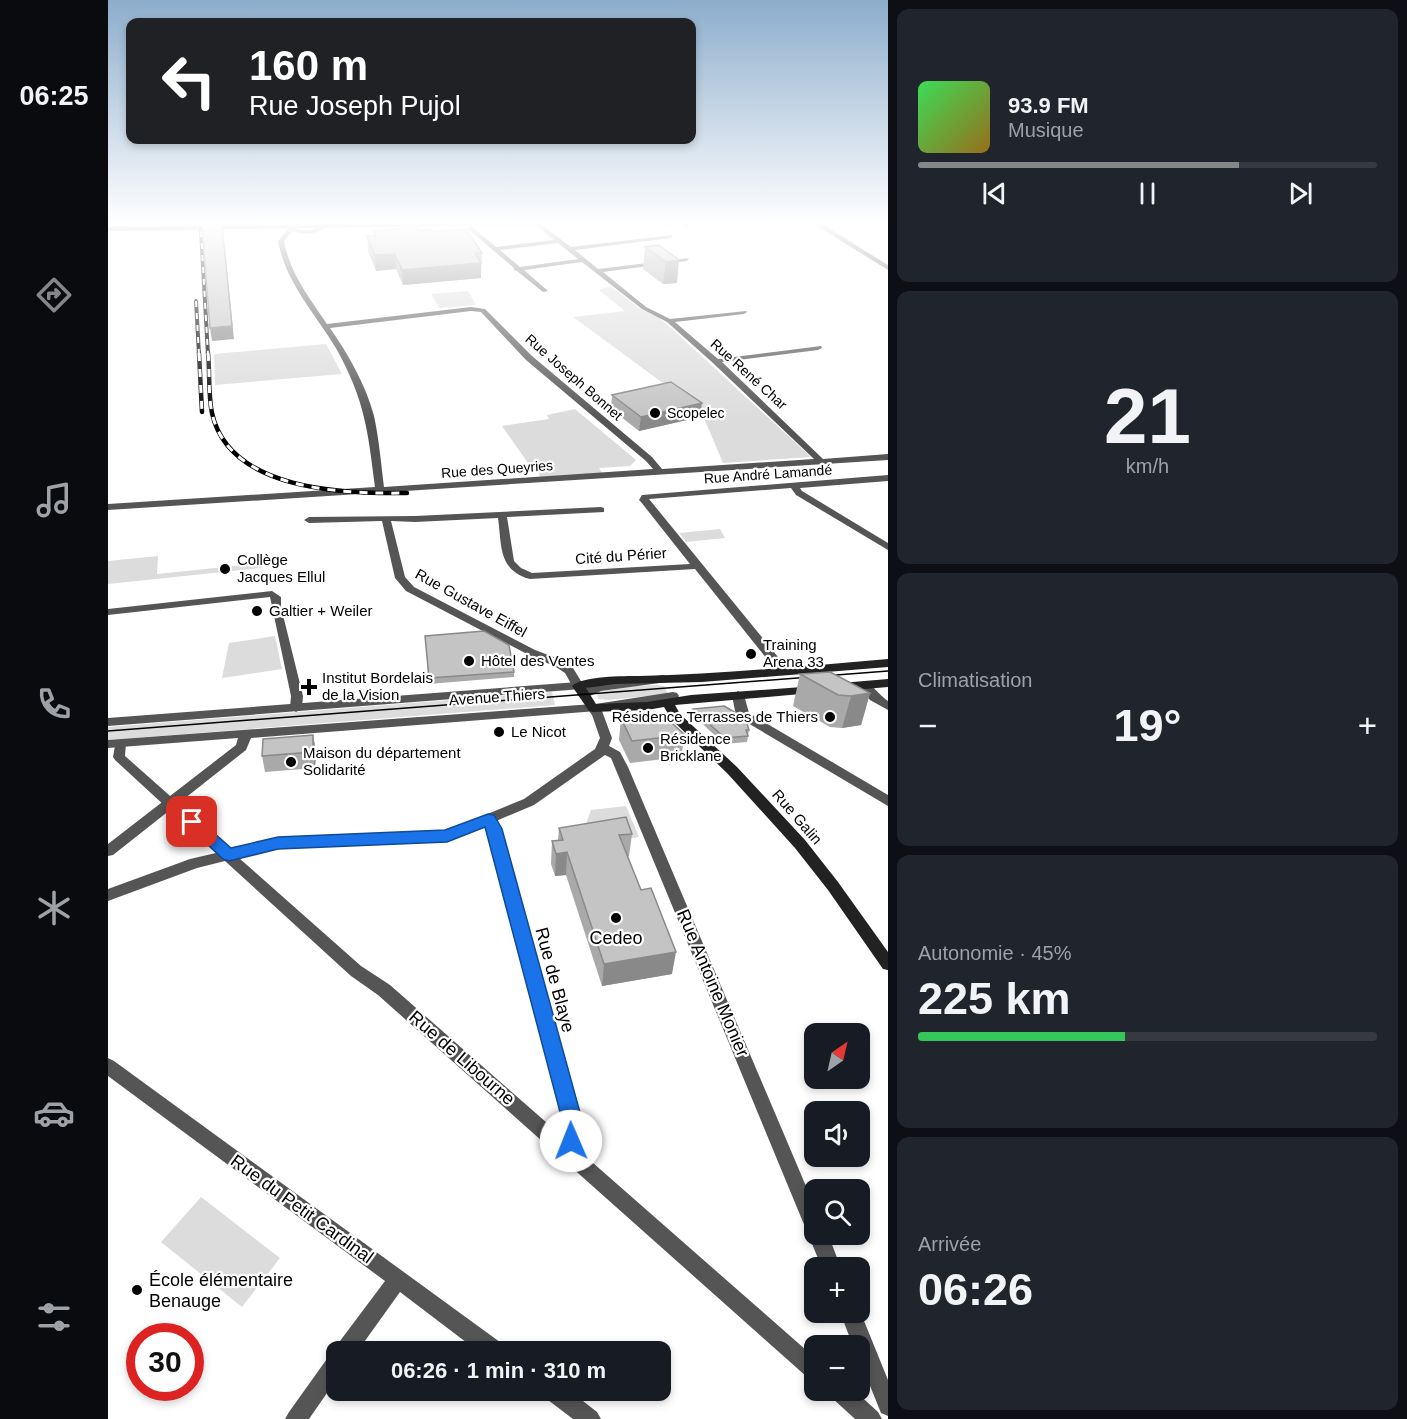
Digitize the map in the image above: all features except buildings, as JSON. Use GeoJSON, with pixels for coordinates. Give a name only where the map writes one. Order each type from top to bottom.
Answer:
{"type":"FeatureCollection","features":[{"type":"Feature","properties":{"kind":"main road"},"geometry":{"type":"LineString","coordinates":[[663,679],[888,663]]}},
{"type":"Feature","properties":{"kind":"main road","name":"Rue Galin"},"geometry":{"type":"LineString","coordinates":[[663,679],[677,688],[671,700],[676,717],[732,770],[794,837],[834,886],[888,964]]}},
{"type":"Feature","properties":{"kind":"main road","name":"Avenue Thiers"},"geometry":{"type":"LineString","coordinates":[[593,708],[888,683]]}},
{"type":"Feature","properties":{"kind":"main road"},"geometry":{"type":"LineString","coordinates":[[581,690],[593,708]]}},
{"type":"Feature","properties":{"kind":"street"},"geometry":{"type":"LineString","coordinates":[[299,287],[325,326],[361,392],[375,436],[380,490]]}},
{"type":"Feature","properties":{"kind":"street"},"geometry":{"type":"LineString","coordinates":[[300,287],[302,295]]}},
{"type":"Feature","properties":{"kind":"street"},"geometry":{"type":"LineString","coordinates":[[540,287],[545,291]]}},
{"type":"Feature","properties":{"kind":"street","name":"Rue René Char"},"geometry":{"type":"LineString","coordinates":[[617,287],[644,308],[669,321],[716,361],[822,462]]}},
{"type":"Feature","properties":{"kind":"street","name":"Rue Joseph Bonnet"},"geometry":{"type":"LineString","coordinates":[[325,326],[471,309],[483,310],[529,358],[649,459],[660,472]]}},
{"type":"Feature","properties":{"kind":"street"},"geometry":{"type":"LineString","coordinates":[[669,321],[744,312]]}},
{"type":"Feature","properties":{"kind":"street"},"geometry":{"type":"LineString","coordinates":[[716,361],[818,348]]}},
{"type":"Feature","properties":{"kind":"street","name":"Rue des Queyries"},"geometry":{"type":"LineString","coordinates":[[108,507],[888,457]]}},
{"type":"Feature","properties":{"kind":"street"},"geometry":{"type":"LineString","coordinates":[[883,478],[888,486]]}},
{"type":"Feature","properties":{"kind":"street","name":"Rue André Lamandé"},"geometry":{"type":"LineString","coordinates":[[699,566],[644,500],[649,495],[883,478]]}},
{"type":"Feature","properties":{"kind":"street"},"geometry":{"type":"LineString","coordinates":[[794,486],[800,493],[888,547]]}},
{"type":"Feature","properties":{"kind":"street"},"geometry":{"type":"LineString","coordinates":[[309,520],[502,516],[601,510]]}},
{"type":"Feature","properties":{"kind":"street","name":"Cité du Périer"},"geometry":{"type":"LineString","coordinates":[[502,516],[509,562],[525,574],[546,576],[699,566]]}},
{"type":"Feature","properties":{"kind":"street","name":"Rue Gustave Eiffel"},"geometry":{"type":"LineString","coordinates":[[386,518],[400,578],[410,589],[531,652],[560,664],[569,671],[581,690]]}},
{"type":"Feature","properties":{"kind":"street"},"geometry":{"type":"LineString","coordinates":[[699,566],[783,671]]}},
{"type":"Feature","properties":{"kind":"street"},"geometry":{"type":"LineString","coordinates":[[108,612],[272,594],[276,597],[276,607],[297,696],[296,708]]}},
{"type":"Feature","properties":{"kind":"street","name":"Avenue Thiers"},"geometry":{"type":"LineString","coordinates":[[108,722],[581,690],[648,684],[663,679]]}},
{"type":"Feature","properties":{"kind":"street"},"geometry":{"type":"LineString","coordinates":[[866,685],[874,697],[888,706]]}},
{"type":"Feature","properties":{"kind":"street"},"geometry":{"type":"LineString","coordinates":[[738,695],[741,711],[745,716],[888,801]]}},
{"type":"Feature","properties":{"kind":"street"},"geometry":{"type":"LineString","coordinates":[[108,895],[171,870],[278,843],[447,836],[529,802],[602,748],[606,738],[598,714],[593,708]]}},
{"type":"Feature","properties":{"kind":"street","name":"Avenue Thiers"},"geometry":{"type":"LineString","coordinates":[[114,743],[593,708]]}},
{"type":"Feature","properties":{"kind":"street"},"geometry":{"type":"LineString","coordinates":[[108,852],[242,747],[246,733]]}},
{"type":"Feature","properties":{"kind":"street","name":"Rue de Libourne"},"geometry":{"type":"LineString","coordinates":[[114,743],[119,756],[356,971],[384,990],[804,1361]]}},
{"type":"Feature","properties":{"kind":"street","name":"Rue Antoine Monier"},"geometry":{"type":"LineString","coordinates":[[602,748],[616,755],[622,767],[804,1202]]}},
{"type":"Feature","properties":{"kind":"street","name":"Rue de Blaye"},"geometry":{"type":"LineString","coordinates":[[488,819],[494,829],[574,1127],[571,1141],[563,1148]]}},
{"type":"Feature","properties":{"kind":"street","name":"Rue du Petit Cardinal"},"geometry":{"type":"LineString","coordinates":[[108,1066],[482,1341]]}},
{"type":"Feature","properties":{"kind":"street"},"geometry":{"type":"LineString","coordinates":[[352,1341],[398,1279]]}},
{"type":"Feature","properties":{"kind":"street"},"geometry":{"type":"LineString","coordinates":[[854,1323],[888,1406]]}},
{"type":"Feature","properties":{"kind":"street"},"geometry":{"type":"LineString","coordinates":[[296,1419],[326,1377]]}},
{"type":"Feature","properties":{"kind":"street"},"geometry":{"type":"LineString","coordinates":[[566,1401],[590,1419]]}},
{"type":"Feature","properties":{"kind":"street"},"geometry":{"type":"LineString","coordinates":[[851,1401],[871,1419]]}},
{"type":"Feature","properties":{"kind":"shaded area"},"geometry":{"type":"Polygon","coordinates":[[[612,287],[639,308],[659,318],[811,457],[723,463],[701,411],[573,317],[625,311],[599,290],[612,287]]]}},
{"type":"Feature","properties":{"kind":"shaded area"},"geometry":{"type":"Polygon","coordinates":[[[468,291],[476,305],[439,308],[431,294],[468,291]]]}},
{"type":"Feature","properties":{"kind":"shaded area"},"geometry":{"type":"Polygon","coordinates":[[[326,344],[342,374],[215,385],[214,354],[326,344]]]}},
{"type":"Feature","properties":{"kind":"shaded area"},"geometry":{"type":"Polygon","coordinates":[[[575,409],[636,460],[630,466],[599,468],[602,473],[540,477],[536,465],[531,466],[528,463],[502,426],[549,419],[547,415],[575,409]]]}},
{"type":"Feature","properties":{"kind":"shaded area"},"geometry":{"type":"Polygon","coordinates":[[[720,529],[725,538],[686,542],[679,533],[720,529]]]}},
{"type":"Feature","properties":{"kind":"shaded area"},"geometry":{"type":"Polygon","coordinates":[[[158,556],[157,574],[262,563],[262,568],[108,584],[108,561],[158,556]]]}},
{"type":"Feature","properties":{"kind":"shaded area"},"geometry":{"type":"Polygon","coordinates":[[[275,636],[282,669],[222,678],[229,643],[275,636]]]}},
{"type":"Feature","properties":{"kind":"shaded area"},"geometry":{"type":"Polygon","coordinates":[[[664,686],[668,694],[598,699],[597,692],[664,686]]]}},
{"type":"Feature","properties":{"kind":"shaded area"},"geometry":{"type":"Polygon","coordinates":[[[552,692],[555,705],[108,740],[108,727],[552,692]]]}},
{"type":"Feature","properties":{"kind":"shaded area"},"geometry":{"type":"Polygon","coordinates":[[[626,806],[639,837],[578,847],[591,810],[626,806]]]}},
{"type":"Feature","properties":{"kind":"shaded area"},"geometry":{"type":"Polygon","coordinates":[[[201,1197],[280,1258],[242,1307],[161,1242],[201,1197]]]}},
{"type":"Feature","properties":{"kind":"tram line"},"geometry":{"type":"LineString","coordinates":[[108,731],[888,671]]}},
{"type":"Feature","properties":{"kind":"railway"},"geometry":{"type":"LineString","coordinates":[[204,287],[208,355]]}},
{"type":"Feature","properties":{"kind":"railway"},"geometry":{"type":"LineString","coordinates":[[196,301],[199,355]]}},
{"type":"Feature","properties":{"kind":"railway"},"geometry":{"type":"LineString","coordinates":[[199,353],[202,412]]}},
{"type":"Feature","properties":{"kind":"railway"},"geometry":{"type":"LineString","coordinates":[[208,353],[212,413],[223,439],[241,459],[265,473],[293,483],[353,492],[407,493]]}},
{"type":"Feature","properties":{"kind":"place","name":"Scopelec"},"geometry":{"type":"Point","coordinates":[655,413]}},
{"type":"Feature","properties":{"kind":"place","name":"Collège Jacques Ellul"},"geometry":{"type":"Point","coordinates":[225,569]}},
{"type":"Feature","properties":{"kind":"place","name":"Galtier + Weiler"},"geometry":{"type":"Point","coordinates":[257,611]}},
{"type":"Feature","properties":{"kind":"place","name":"Training Arena 33"},"geometry":{"type":"Point","coordinates":[751,654]}},
{"type":"Feature","properties":{"kind":"place","name":"Hôtel des Ventes"},"geometry":{"type":"Point","coordinates":[469,661]}},
{"type":"Feature","properties":{"kind":"place","name":"Institut Bordelais de la Vision"},"geometry":{"type":"Point","coordinates":[309,687]}},
{"type":"Feature","properties":{"kind":"place","name":"Résidence Terrasses de Thiers"},"geometry":{"type":"Point","coordinates":[830,717]}},
{"type":"Feature","properties":{"kind":"place","name":"Le Nicot"},"geometry":{"type":"Point","coordinates":[499,732]}},
{"type":"Feature","properties":{"kind":"place","name":"Résidence Bricklane"},"geometry":{"type":"Point","coordinates":[648,748]}},
{"type":"Feature","properties":{"kind":"place","name":"Maison du département Solidarité"},"geometry":{"type":"Point","coordinates":[291,762]}},
{"type":"Feature","properties":{"kind":"place","name":"Cedeo"},"geometry":{"type":"Point","coordinates":[616,918]}},
{"type":"Feature","properties":{"kind":"place","name":"École élémentaire Benauge"},"geometry":{"type":"Point","coordinates":[137,1290]}},
{"type":"Feature","properties":{"kind":"route"},"geometry":{"type":"LineString","coordinates":[[192,822],[229,855],[278,843],[447,836],[488,819],[494,829],[574,1127],[571,1141]]}}]}
